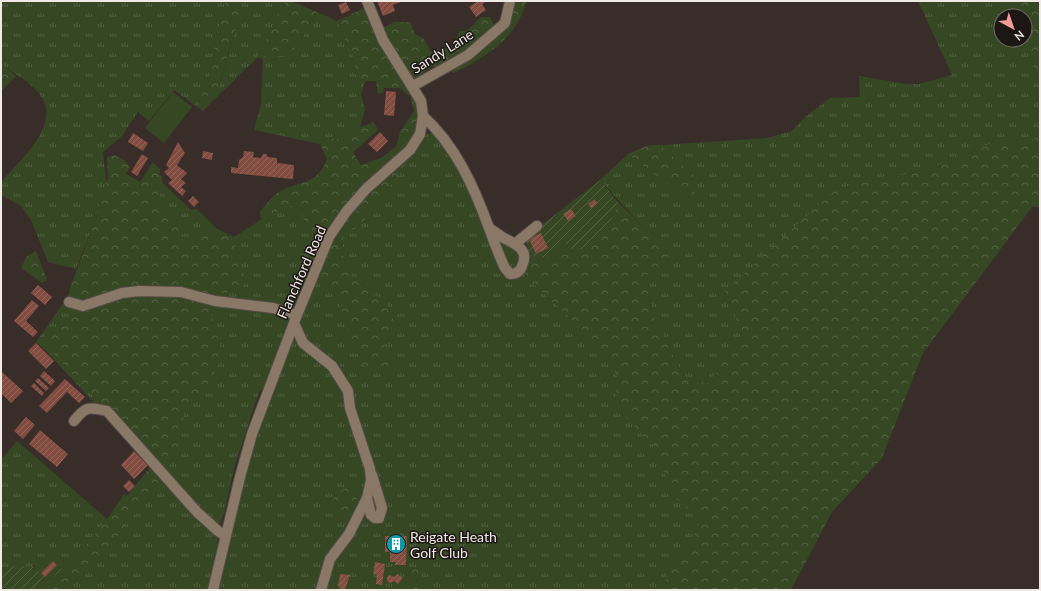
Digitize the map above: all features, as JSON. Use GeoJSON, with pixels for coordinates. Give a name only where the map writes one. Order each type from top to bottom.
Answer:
{"type":"FeatureCollection","features":[{"type":"Feature","properties":{"kind":"street","name":"Flanchford Road"},"geometry":{"type":"LineString","coordinates":[[213,590],[225,536],[252,434],[295,319],[329,237],[346,212],[366,189],[410,150],[420,134],[423,116],[421,101],[383,40],[367,1]]}},
{"type":"Feature","properties":{"kind":"street","name":"Sandy Lane"},"geometry":{"type":"LineString","coordinates":[[413,86],[468,55],[505,23],[510,1]]}},
{"type":"Feature","properties":{"kind":"street"},"geometry":{"type":"LineString","coordinates":[[423,116],[437,128],[454,151],[489,228],[503,265],[510,274],[514,274],[520,270],[525,259],[524,251],[516,243],[502,237],[489,228]]}},
{"type":"Feature","properties":{"kind":"street"},"geometry":{"type":"LineString","coordinates":[[516,243],[537,226]]}},
{"type":"Feature","properties":{"kind":"street"},"geometry":{"type":"LineString","coordinates":[[69,302],[83,306],[122,293],[181,292],[215,301],[273,308],[295,319],[303,343],[332,366],[348,391],[350,408],[382,508],[379,518],[375,518],[370,514],[367,498]]}},
{"type":"Feature","properties":{"kind":"street"},"geometry":{"type":"LineString","coordinates":[[286,344],[303,343]]}},
{"type":"Feature","properties":{"kind":"street"},"geometry":{"type":"LineString","coordinates":[[74,421],[84,409],[88,408],[107,411],[191,507],[225,536]]}},
{"type":"Feature","properties":{"kind":"street"},"geometry":{"type":"LineString","coordinates":[[321,590],[330,559],[349,534],[367,498],[371,480],[370,469]]}},
{"type":"Feature","properties":{"kind":"green space"},"geometry":{"type":"Polygon","coordinates":[[[1,1],[226,1],[215,41],[213,66],[197,107],[174,90],[149,121],[138,112],[121,137],[103,152],[106,182],[96,218],[76,269],[48,262],[31,220],[21,206],[1,195],[1,182],[30,150],[38,138],[44,125],[46,113],[43,100],[34,88],[1,64],[1,1]]]}},
{"type":"Feature","properties":{"kind":"green space"},"geometry":{"type":"Polygon","coordinates":[[[226,1],[244,1],[218,88],[222,92],[203,111],[197,107],[213,66],[215,41],[226,1]]]}},
{"type":"Feature","properties":{"kind":"green space"},"geometry":{"type":"Polygon","coordinates":[[[244,1],[286,1],[257,58],[222,92],[218,89],[244,1]]]}},
{"type":"Feature","properties":{"kind":"green space"},"geometry":{"type":"Polygon","coordinates":[[[286,1],[291,1],[317,12],[299,43],[288,55],[257,58],[286,1]]]}},
{"type":"Feature","properties":{"kind":"green space"},"geometry":{"type":"Polygon","coordinates":[[[515,1],[526,1],[522,14],[508,35],[489,53],[454,73],[433,66],[417,77],[409,86],[418,107],[420,122],[418,129],[413,136],[396,152],[406,166],[360,226],[344,234],[342,248],[343,258],[354,281],[362,276],[374,295],[385,301],[397,327],[385,347],[394,367],[380,370],[370,369],[359,360],[354,350],[343,313],[337,300],[329,289],[318,280],[310,237],[301,212],[291,206],[261,219],[260,211],[280,191],[308,181],[319,173],[327,159],[320,144],[328,138],[343,140],[360,127],[374,122],[378,130],[353,152],[361,165],[381,158],[397,145],[400,132],[414,111],[410,96],[400,88],[384,88],[383,93],[378,94],[376,81],[365,81],[356,75],[352,49],[346,41],[337,21],[366,7],[379,30],[394,22],[410,22],[415,34],[423,38],[431,51],[456,46],[455,40],[460,31],[467,31],[481,17],[490,17],[498,32],[515,1]]]}},
{"type":"Feature","properties":{"kind":"green space"},"geometry":{"type":"Polygon","coordinates":[[[918,1],[1007,1],[1011,8],[993,8],[993,48],[1027,48],[1040,86],[1040,135],[1029,142],[994,142],[957,160],[900,176],[742,333],[709,383],[684,377],[653,316],[647,275],[666,263],[669,244],[642,226],[600,180],[628,154],[647,146],[767,138],[792,131],[805,117],[830,98],[860,97],[859,76],[907,84],[919,84],[952,75],[918,1]]]}},
{"type":"Feature","properties":{"kind":"green space"},"geometry":{"type":"Polygon","coordinates":[[[1007,1],[1040,1],[1040,86],[1027,48],[1033,48],[1033,8],[1011,8],[1007,1]]]}},
{"type":"Feature","properties":{"kind":"green space"},"geometry":{"type":"Polygon","coordinates":[[[317,12],[337,21],[346,41],[352,49],[356,75],[365,81],[361,94],[365,110],[360,127],[343,140],[328,138],[320,144],[254,130],[261,104],[263,57],[288,55],[299,43],[317,12]]]}},
{"type":"Feature","properties":{"kind":"green space"},"geometry":{"type":"Polygon","coordinates":[[[1,64],[16,76],[1,91],[1,64]]]}},
{"type":"Feature","properties":{"kind":"green space"},"geometry":{"type":"Polygon","coordinates":[[[173,92],[192,107],[164,143],[145,128],[173,92]]]}},
{"type":"Feature","properties":{"kind":"green space"},"geometry":{"type":"Polygon","coordinates":[[[416,131],[423,138],[427,134],[442,132],[458,152],[493,225],[520,242],[529,258],[754,438],[686,590],[219,590],[245,482],[277,376],[259,392],[234,468],[224,514],[219,525],[217,537],[218,547],[209,590],[44,590],[87,550],[154,467],[36,342],[62,305],[114,224],[154,170],[162,177],[163,183],[191,210],[197,209],[220,232],[233,238],[275,210],[354,184],[416,131]]]}},
{"type":"Feature","properties":{"kind":"green space"},"geometry":{"type":"Polygon","coordinates":[[[1040,135],[1040,207],[1032,207],[923,353],[882,458],[832,512],[791,590],[661,590],[666,583],[668,567],[685,555],[701,519],[678,501],[650,443],[615,405],[617,376],[604,350],[524,275],[530,256],[546,258],[565,244],[608,230],[618,202],[642,226],[669,244],[666,263],[647,275],[653,316],[684,377],[709,383],[742,333],[725,291],[837,188],[900,176],[957,160],[994,142],[1029,142],[1040,135]]]}},
{"type":"Feature","properties":{"kind":"green space"},"geometry":{"type":"Polygon","coordinates":[[[660,145],[693,175],[697,189],[689,200],[628,154],[647,146],[660,145]]]}},
{"type":"Feature","properties":{"kind":"green space"},"geometry":{"type":"Polygon","coordinates":[[[114,155],[124,160],[130,167],[126,174],[140,182],[153,162],[160,169],[159,195],[164,207],[182,225],[182,248],[192,246],[208,232],[220,230],[233,237],[246,282],[241,289],[222,293],[208,302],[223,355],[204,393],[185,409],[178,447],[155,487],[103,555],[67,590],[35,590],[62,569],[85,547],[105,522],[124,494],[127,496],[152,465],[98,401],[49,349],[46,342],[58,323],[74,314],[77,305],[69,291],[96,218],[108,179],[107,157],[114,155]]]}},
{"type":"Feature","properties":{"kind":"green space"},"geometry":{"type":"Polygon","coordinates":[[[600,180],[618,202],[608,230],[584,251],[565,244],[546,258],[530,256],[525,238],[600,180]]]}},
{"type":"Feature","properties":{"kind":"green space"},"geometry":{"type":"Polygon","coordinates":[[[36,251],[47,280],[42,283],[21,268],[26,257],[36,251]]]}},
{"type":"Feature","properties":{"kind":"green space"},"geometry":{"type":"Polygon","coordinates":[[[17,441],[107,519],[83,551],[62,570],[53,561],[41,573],[33,567],[1,572],[1,460],[17,441]]]}},
{"type":"Feature","properties":{"kind":"green space"},"geometry":{"type":"Polygon","coordinates":[[[353,484],[358,495],[351,519],[331,504],[335,494],[353,484]]]}},
{"type":"Feature","properties":{"kind":"green space"},"geometry":{"type":"Polygon","coordinates":[[[20,565],[33,567],[41,573],[57,565],[62,570],[35,590],[1,590],[1,572],[7,568],[20,565]]]}},
{"type":"Feature","properties":{"kind":"green space"},"geometry":{"type":"Polygon","coordinates":[[[410,567],[420,569],[422,575],[420,590],[407,590],[410,567]]]}},
{"type":"Feature","properties":{"kind":"building"},"geometry":{"type":"Polygon","coordinates":[[[377,1],[401,2],[393,5],[395,11],[383,16],[377,1]]]}},
{"type":"Feature","properties":{"kind":"building"},"geometry":{"type":"Polygon","coordinates":[[[478,1],[487,1],[482,4],[486,10],[476,17],[469,7],[478,1]]]}},
{"type":"Feature","properties":{"kind":"building"},"geometry":{"type":"Polygon","coordinates":[[[346,2],[350,10],[342,14],[338,5],[346,2]]]}},
{"type":"Feature","properties":{"kind":"building"},"geometry":{"type":"Polygon","coordinates":[[[386,91],[396,92],[394,116],[384,115],[386,91]]]}},
{"type":"Feature","properties":{"kind":"building"},"geometry":{"type":"Polygon","coordinates":[[[380,132],[388,141],[377,152],[368,144],[380,132]]]}},
{"type":"Feature","properties":{"kind":"building"},"geometry":{"type":"Polygon","coordinates":[[[133,133],[148,143],[143,151],[128,142],[133,133]]]}},
{"type":"Feature","properties":{"kind":"building"},"geometry":{"type":"Polygon","coordinates":[[[178,142],[185,153],[177,165],[187,173],[181,179],[186,183],[181,187],[186,191],[182,196],[168,183],[172,180],[164,172],[169,168],[166,165],[178,142]]]}},
{"type":"Feature","properties":{"kind":"building"},"geometry":{"type":"Polygon","coordinates":[[[203,151],[213,153],[212,160],[202,158],[203,151]]]}},
{"type":"Feature","properties":{"kind":"building"},"geometry":{"type":"Polygon","coordinates":[[[244,151],[254,152],[253,157],[261,158],[263,154],[266,154],[268,157],[277,158],[277,163],[294,165],[293,179],[231,173],[231,167],[238,168],[239,160],[243,157],[244,151]]]}},
{"type":"Feature","properties":{"kind":"building"},"geometry":{"type":"Polygon","coordinates":[[[142,154],[148,158],[137,176],[131,172],[142,154]]]}},
{"type":"Feature","properties":{"kind":"building"},"geometry":{"type":"Polygon","coordinates":[[[193,196],[199,202],[194,207],[188,201],[193,196]]]}},
{"type":"Feature","properties":{"kind":"building"},"geometry":{"type":"Polygon","coordinates":[[[595,199],[597,204],[591,208],[588,204],[595,199]]]}},
{"type":"Feature","properties":{"kind":"building"},"geometry":{"type":"Polygon","coordinates":[[[571,209],[576,216],[568,221],[563,214],[571,209]]]}},
{"type":"Feature","properties":{"kind":"building"},"geometry":{"type":"Polygon","coordinates":[[[541,233],[548,248],[536,254],[529,239],[541,233]]]}},
{"type":"Feature","properties":{"kind":"building"},"geometry":{"type":"Polygon","coordinates":[[[38,285],[52,297],[45,305],[31,293],[38,285]]]}},
{"type":"Feature","properties":{"kind":"building"},"geometry":{"type":"Polygon","coordinates":[[[32,300],[39,306],[26,321],[38,332],[33,337],[14,321],[32,300]]]}},
{"type":"Feature","properties":{"kind":"building"},"geometry":{"type":"Polygon","coordinates":[[[36,343],[54,361],[46,369],[28,351],[36,343]]]}},
{"type":"Feature","properties":{"kind":"building"},"geometry":{"type":"Polygon","coordinates":[[[1,371],[23,391],[11,403],[1,393],[1,371]]]}},
{"type":"Feature","properties":{"kind":"building"},"geometry":{"type":"Polygon","coordinates":[[[44,371],[55,381],[51,386],[40,376],[44,371]]]}},
{"type":"Feature","properties":{"kind":"building"},"geometry":{"type":"Polygon","coordinates":[[[38,378],[49,388],[46,391],[35,381],[38,378]]]}},
{"type":"Feature","properties":{"kind":"building"},"geometry":{"type":"Polygon","coordinates":[[[65,379],[85,397],[79,403],[67,392],[47,413],[39,406],[65,379]]]}},
{"type":"Feature","properties":{"kind":"building"},"geometry":{"type":"Polygon","coordinates":[[[34,383],[44,393],[42,396],[31,386],[34,383]]]}},
{"type":"Feature","properties":{"kind":"building"},"geometry":{"type":"Polygon","coordinates":[[[26,417],[35,425],[23,439],[14,431],[26,417]]]}},
{"type":"Feature","properties":{"kind":"building"},"geometry":{"type":"Polygon","coordinates":[[[40,430],[68,454],[57,467],[29,444],[40,430]]]}},
{"type":"Feature","properties":{"kind":"building"},"geometry":{"type":"Polygon","coordinates":[[[134,451],[148,465],[134,479],[121,465],[134,451]]]}},
{"type":"Feature","properties":{"kind":"building"},"geometry":{"type":"Polygon","coordinates":[[[129,480],[135,486],[129,492],[123,486],[129,480]]]}},
{"type":"Feature","properties":{"kind":"building","name":"Reigate Heath Golf Club"},"geometry":{"type":"Polygon","coordinates":[[[385,536],[407,536],[406,565],[395,565],[396,562],[390,562],[390,552],[385,552],[385,536]]]}},
{"type":"Feature","properties":{"kind":"building"},"geometry":{"type":"Polygon","coordinates":[[[53,561],[57,565],[45,577],[41,573],[53,561]]]}},
{"type":"Feature","properties":{"kind":"building"},"geometry":{"type":"Polygon","coordinates":[[[375,562],[385,564],[382,585],[376,584],[377,574],[373,574],[375,562]]]}},
{"type":"Feature","properties":{"kind":"building"},"geometry":{"type":"Polygon","coordinates":[[[340,574],[350,575],[345,590],[339,590],[340,587],[338,586],[340,574]]]}},
{"type":"Feature","properties":{"kind":"building"},"geometry":{"type":"Polygon","coordinates":[[[397,574],[403,578],[398,584],[394,581],[391,583],[387,581],[387,577],[389,575],[395,577],[397,574]]]}},
{"type":"Feature","properties":{"kind":"place","name":"Reigate Heath Golf Club"},"geometry":{"type":"Point","coordinates":[396,544]}}]}
